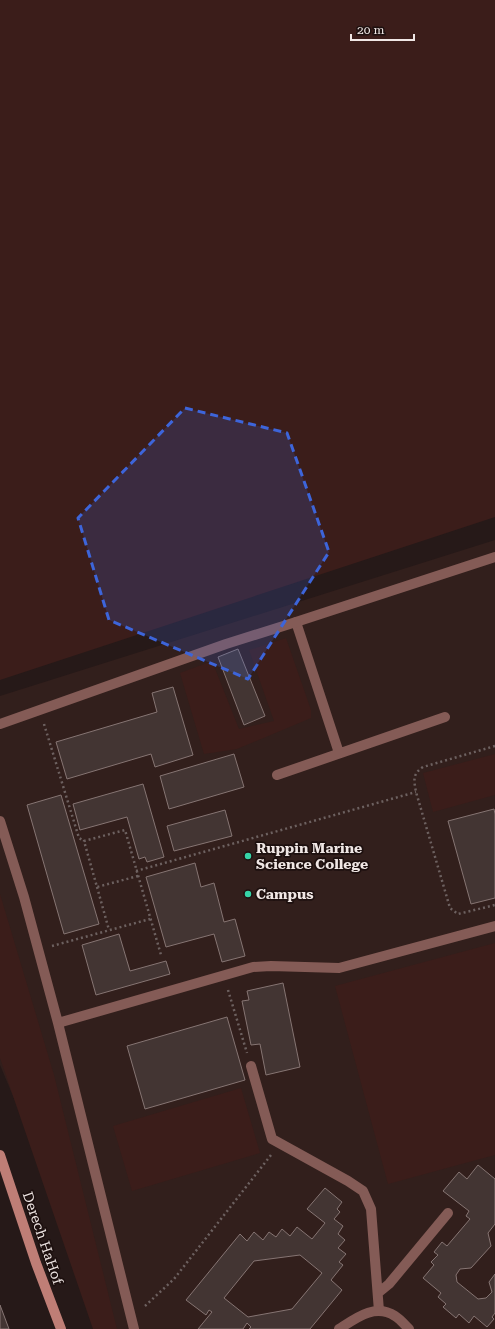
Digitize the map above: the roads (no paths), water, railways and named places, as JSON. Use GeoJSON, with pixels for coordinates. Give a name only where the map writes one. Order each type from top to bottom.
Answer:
{"type":"FeatureCollection","features":[{"type":"Feature","properties":{"kind":"main road","name":"Derech HaHof"},"geometry":{"type":"LineString","coordinates":[[0,1155],[36,1263],[61,1329]]}},
{"type":"Feature","properties":{"kind":"street"},"geometry":{"type":"LineString","coordinates":[[0,724],[226,644],[495,557]]}},
{"type":"Feature","properties":{"kind":"street"},"geometry":{"type":"LineString","coordinates":[[296,622],[339,753]]}},
{"type":"Feature","properties":{"kind":"street"},"geometry":{"type":"LineString","coordinates":[[277,775],[445,716]]}},
{"type":"Feature","properties":{"kind":"street"},"geometry":{"type":"LineString","coordinates":[[0,821],[24,897],[58,1023],[134,1329]]}},
{"type":"Feature","properties":{"kind":"street"},"geometry":{"type":"LineString","coordinates":[[58,1023],[254,967],[338,968],[495,926]]}},
{"type":"Feature","properties":{"kind":"street"},"geometry":{"type":"LineString","coordinates":[[251,1066],[272,1139],[348,1181],[363,1191],[371,1209],[379,1311]]}},
{"type":"Feature","properties":{"kind":"street"},"geometry":{"type":"LineString","coordinates":[[378,1293],[389,1284],[448,1213]]}},
{"type":"Feature","properties":{"kind":"street"},"geometry":{"type":"LineString","coordinates":[[339,1329],[363,1314],[379,1311],[394,1315],[409,1329]]}},
{"type":"Feature","properties":{"kind":"place","name":"Ruppin Marine Science College"},"geometry":{"type":"Point","coordinates":[248,856]}},
{"type":"Feature","properties":{"kind":"place","name":"Campus"},"geometry":{"type":"Point","coordinates":[248,894]}}]}
